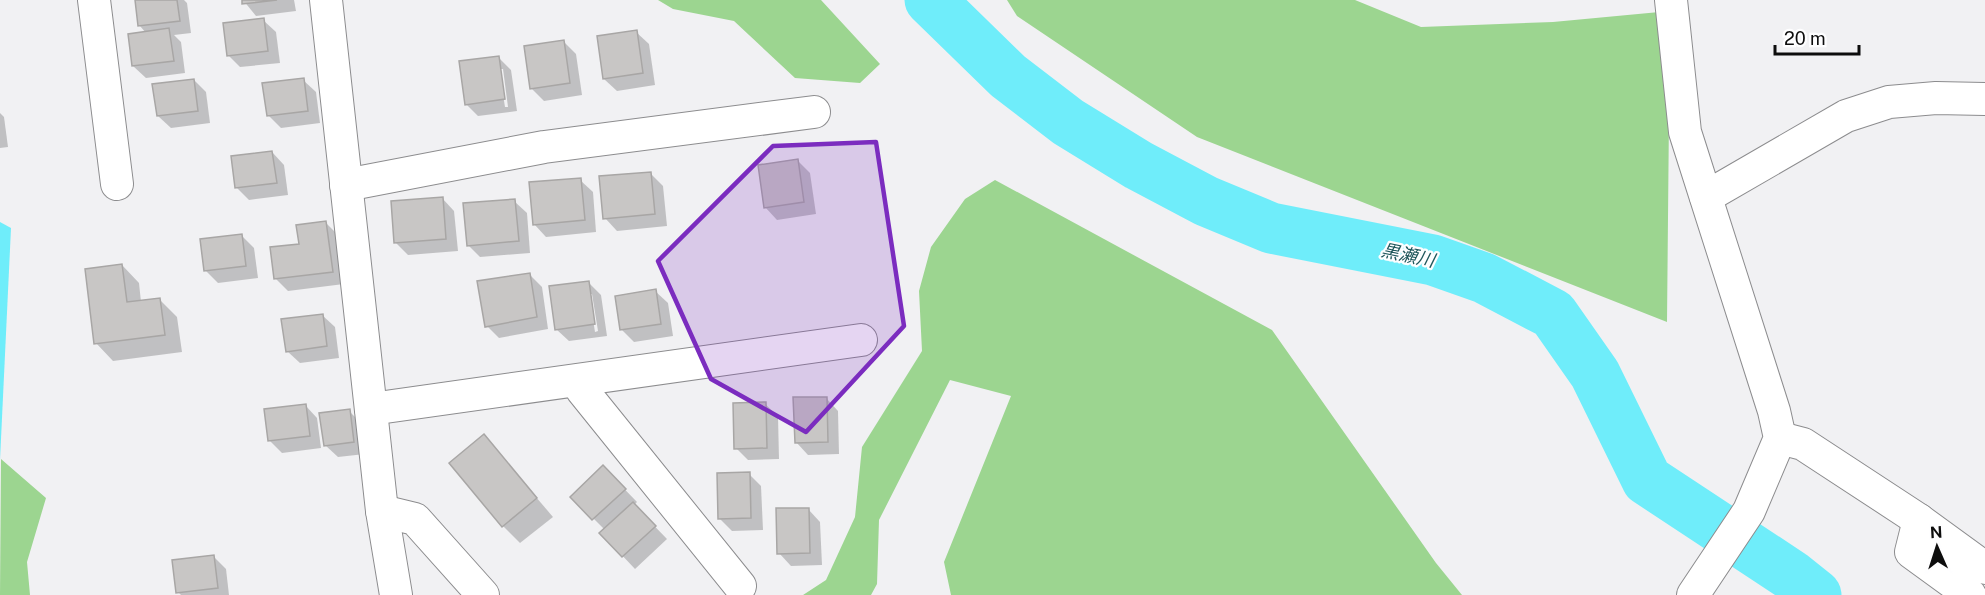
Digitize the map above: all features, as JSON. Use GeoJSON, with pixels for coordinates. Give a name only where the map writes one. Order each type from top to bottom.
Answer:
{"type":"FeatureCollection","features":[{"type":"Feature","properties":{"kind":"street"},"geometry":{"type":"LineString","coordinates":[[94,0],[117,184]]}},
{"type":"Feature","properties":{"kind":"street"},"geometry":{"type":"LineString","coordinates":[[326,0],[382,511],[396,595]]}},
{"type":"Feature","properties":{"kind":"street"},"geometry":{"type":"LineString","coordinates":[[1671,0],[1685,132],[1774,411],[1776,447],[1749,512],[1693,595]]}},
{"type":"Feature","properties":{"kind":"street"},"geometry":{"type":"LineString","coordinates":[[1707,197],[1846,116],[1889,102],[1936,98],[1985,99]]}},
{"type":"Feature","properties":{"kind":"street"},"geometry":{"type":"LineString","coordinates":[[346,185],[544,147],[814,112]]}},
{"type":"Feature","properties":{"kind":"street"},"geometry":{"type":"LineString","coordinates":[[371,409],[861,340]]}},
{"type":"Feature","properties":{"kind":"street"},"geometry":{"type":"LineString","coordinates":[[580,380],[582,390],[740,586]]}},
{"type":"Feature","properties":{"kind":"street"},"geometry":{"type":"LineString","coordinates":[[1776,447],[1803,444],[1919,520],[1985,568]]}},
{"type":"Feature","properties":{"kind":"street"},"geometry":{"type":"LineString","coordinates":[[382,511],[415,519],[483,595]]}},
{"type":"Feature","properties":{"kind":"street"},"geometry":{"type":"LineString","coordinates":[[1919,520],[1911,552],[1970,595]]}},
{"type":"Feature","properties":{"kind":"highlighted area"},"geometry":{"type":"Polygon","coordinates":[[[876,142],[904,326],[806,432],[711,379],[658,261],[773,146],[876,142]]]}},
{"type":"Feature","properties":{"kind":"green space"},"geometry":{"type":"Polygon","coordinates":[[[658,0],[821,0],[880,64],[860,83],[795,78],[734,21],[673,9],[658,0]]]}},
{"type":"Feature","properties":{"kind":"green space"},"geometry":{"type":"Polygon","coordinates":[[[1007,0],[1355,0],[1421,27],[1553,22],[1670,11],[1667,322],[1197,137],[1017,16],[1007,0]]]}},
{"type":"Feature","properties":{"kind":"green space"},"geometry":{"type":"Polygon","coordinates":[[[995,180],[1272,330],[1436,563],[1462,595],[951,595],[944,562],[1011,396],[950,380],[879,520],[877,584],[871,595],[803,595],[826,580],[855,517],[862,447],[922,351],[919,291],[931,247],[965,199],[995,180]]]}},
{"type":"Feature","properties":{"kind":"green space"},"geometry":{"type":"Polygon","coordinates":[[[1,459],[46,498],[27,562],[30,595],[0,595],[1,459]]]}},
{"type":"Feature","properties":{"kind":"water"},"geometry":{"type":"Polygon","coordinates":[[[0,222],[11,228],[0,460],[0,222]]]}},
{"type":"Feature","properties":{"kind":"building"},"geometry":{"type":"Polygon","coordinates":[[[135,0],[177,0],[180,21],[138,26],[135,0]]]}},
{"type":"Feature","properties":{"kind":"building"},"geometry":{"type":"Polygon","coordinates":[[[242,0],[277,0],[242,4],[242,0]]]}},
{"type":"Feature","properties":{"kind":"building"},"geometry":{"type":"Polygon","coordinates":[[[264,18],[268,51],[227,56],[223,23],[264,18]]]}},
{"type":"Feature","properties":{"kind":"building"},"geometry":{"type":"Polygon","coordinates":[[[169,28],[174,61],[132,66],[128,34],[169,28]]]}},
{"type":"Feature","properties":{"kind":"building"},"geometry":{"type":"Polygon","coordinates":[[[637,30],[643,73],[603,79],[597,36],[637,30]]]}},
{"type":"Feature","properties":{"kind":"building"},"geometry":{"type":"Polygon","coordinates":[[[564,40],[570,83],[530,89],[524,46],[564,40]]]}},
{"type":"Feature","properties":{"kind":"building"},"geometry":{"type":"Polygon","coordinates":[[[499,56],[505,99],[465,105],[459,61],[499,56]]]}},
{"type":"Feature","properties":{"kind":"building"},"geometry":{"type":"Polygon","coordinates":[[[304,78],[308,111],[267,116],[262,83],[304,78]]]}},
{"type":"Feature","properties":{"kind":"building"},"geometry":{"type":"Polygon","coordinates":[[[194,79],[198,111],[157,116],[152,84],[194,79]]]}},
{"type":"Feature","properties":{"kind":"building"},"geometry":{"type":"Polygon","coordinates":[[[272,151],[277,183],[235,188],[231,156],[272,151]]]}},
{"type":"Feature","properties":{"kind":"building"},"geometry":{"type":"Polygon","coordinates":[[[798,159],[804,202],[764,208],[758,165],[798,159]]]}},
{"type":"Feature","properties":{"kind":"building"},"geometry":{"type":"Polygon","coordinates":[[[651,172],[655,214],[603,219],[599,176],[651,172]]]}},
{"type":"Feature","properties":{"kind":"building"},"geometry":{"type":"Polygon","coordinates":[[[581,178],[585,220],[533,225],[529,182],[581,178]]]}},
{"type":"Feature","properties":{"kind":"building"},"geometry":{"type":"Polygon","coordinates":[[[443,197],[446,239],[394,243],[391,201],[443,197]]]}},
{"type":"Feature","properties":{"kind":"building"},"geometry":{"type":"Polygon","coordinates":[[[515,199],[519,241],[467,246],[463,203],[515,199]]]}},
{"type":"Feature","properties":{"kind":"building"},"geometry":{"type":"Polygon","coordinates":[[[326,221],[333,272],[274,279],[270,247],[299,244],[296,225],[326,221]]]}},
{"type":"Feature","properties":{"kind":"building"},"geometry":{"type":"Polygon","coordinates":[[[242,234],[246,266],[204,271],[200,239],[242,234]]]}},
{"type":"Feature","properties":{"kind":"building"},"geometry":{"type":"Polygon","coordinates":[[[122,264],[127,302],[160,298],[165,335],[94,344],[85,269],[122,264]]]}},
{"type":"Feature","properties":{"kind":"building"},"geometry":{"type":"Polygon","coordinates":[[[530,273],[537,317],[485,327],[477,281],[530,273]]]}},
{"type":"Feature","properties":{"kind":"building"},"geometry":{"type":"Polygon","coordinates":[[[589,281],[595,324],[555,330],[549,286],[589,281]]]}},
{"type":"Feature","properties":{"kind":"building"},"geometry":{"type":"Polygon","coordinates":[[[656,289],[661,324],[620,330],[615,296],[656,289]]]}},
{"type":"Feature","properties":{"kind":"building"},"geometry":{"type":"Polygon","coordinates":[[[323,314],[327,346],[286,352],[281,319],[323,314]]]}},
{"type":"Feature","properties":{"kind":"building"},"geometry":{"type":"Polygon","coordinates":[[[793,397],[827,397],[828,442],[795,443],[793,397]]]}},
{"type":"Feature","properties":{"kind":"building"},"geometry":{"type":"Polygon","coordinates":[[[766,402],[767,448],[734,449],[733,403],[766,402]]]}},
{"type":"Feature","properties":{"kind":"building"},"geometry":{"type":"Polygon","coordinates":[[[306,404],[310,436],[268,441],[264,409],[306,404]]]}},
{"type":"Feature","properties":{"kind":"building"},"geometry":{"type":"Polygon","coordinates":[[[350,409],[354,442],[324,446],[319,413],[350,409]]]}},
{"type":"Feature","properties":{"kind":"building"},"geometry":{"type":"Polygon","coordinates":[[[484,434],[537,498],[502,527],[449,463],[484,434]]]}},
{"type":"Feature","properties":{"kind":"building"},"geometry":{"type":"Polygon","coordinates":[[[603,465],[626,489],[592,520],[570,497],[603,465]]]}},
{"type":"Feature","properties":{"kind":"building"},"geometry":{"type":"Polygon","coordinates":[[[750,472],[751,518],[718,519],[717,473],[750,472]]]}},
{"type":"Feature","properties":{"kind":"building"},"geometry":{"type":"Polygon","coordinates":[[[633,502],[656,526],[622,557],[599,533],[633,502]]]}},
{"type":"Feature","properties":{"kind":"building"},"geometry":{"type":"Polygon","coordinates":[[[776,508],[809,508],[810,553],[777,554],[776,508]]]}},
{"type":"Feature","properties":{"kind":"building"},"geometry":{"type":"Polygon","coordinates":[[[214,555],[218,588],[176,593],[172,560],[214,555]]]}},
{"type":"Feature","properties":{"kind":"waterway","name":"黒瀬川"},"geometry":{"type":"LineString","coordinates":[[930,0],[1008,76],[1068,122],[1138,165],[1206,201],[1271,228],[1433,260],[1484,278],[1553,314],[1595,374],[1647,480],[1791,575],[1816,595]]}}]}
